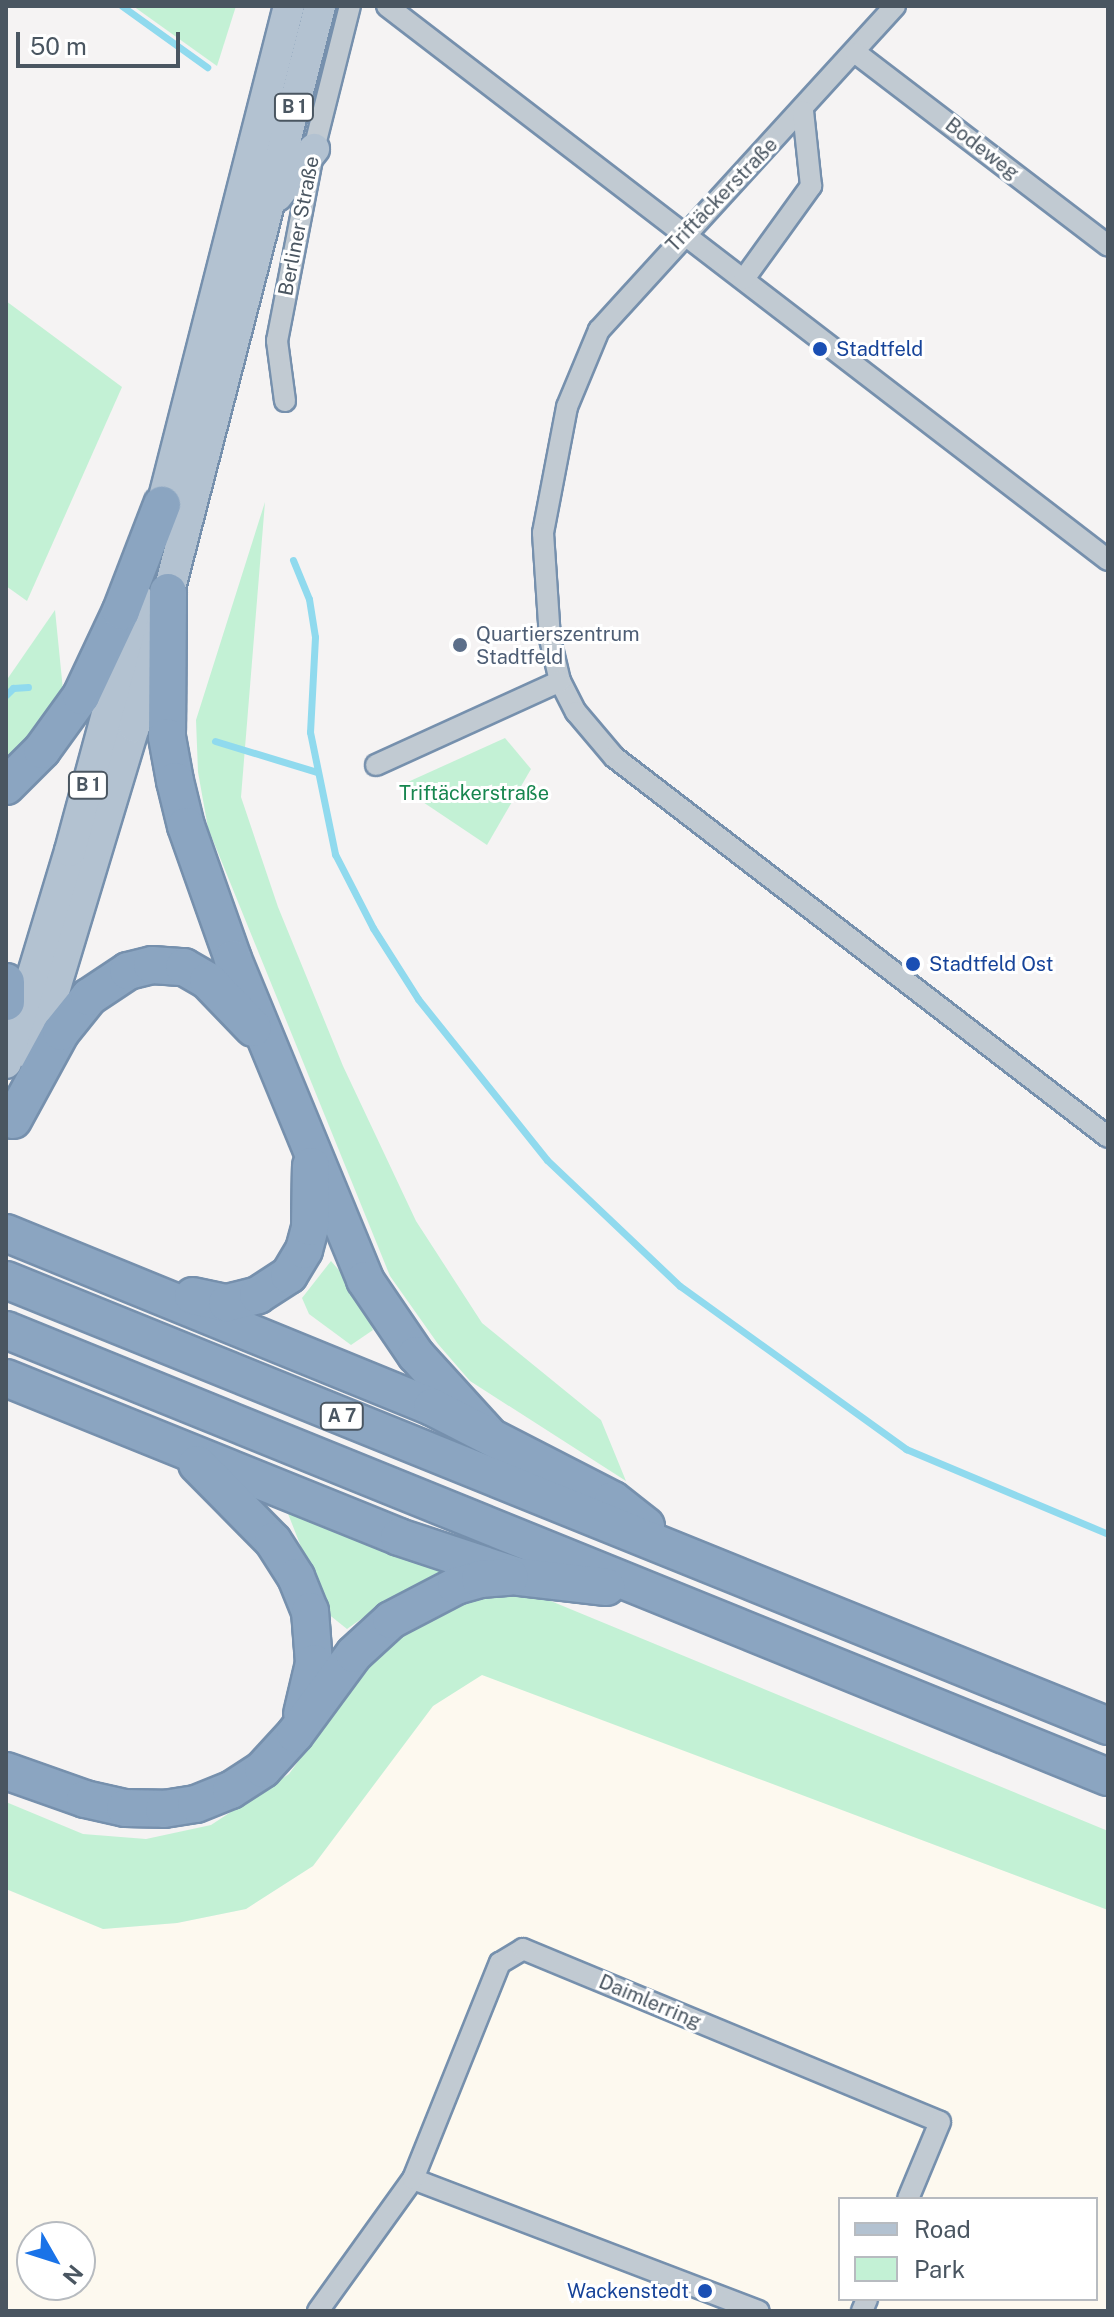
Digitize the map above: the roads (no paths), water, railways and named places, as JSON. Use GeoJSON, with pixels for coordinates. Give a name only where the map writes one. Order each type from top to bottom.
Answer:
{"type":"FeatureCollection","features":[{"type":"Feature","properties":{"kind":"highway"},"geometry":{"type":"LineString","coordinates":[[6,786],[42,750],[81,696],[121,611],[162,505]]}},
{"type":"Feature","properties":{"kind":"highway"},"geometry":{"type":"LineString","coordinates":[[168,592],[167,737],[175,781],[209,894],[365,1280],[416,1355],[488,1434]]}},
{"type":"Feature","properties":{"kind":"highway"},"geometry":{"type":"LineString","coordinates":[[10,1130],[61,1032],[89,997],[128,971],[152,965],[184,967],[208,981],[268,1044]]}},
{"type":"Feature","properties":{"kind":"highway"},"geometry":{"type":"LineString","coordinates":[[6,982],[6,1002]]}},
{"type":"Feature","properties":{"kind":"highway"},"geometry":{"type":"LineString","coordinates":[[137,1286],[227,1303],[258,1295],[289,1275],[304,1250],[310,1227],[313,1196],[309,1145]]}},
{"type":"Feature","properties":{"kind":"highway"},"geometry":{"type":"LineString","coordinates":[[6,1233],[373,1381],[488,1434],[613,1500],[678,1552]]}},
{"type":"Feature","properties":{"kind":"highway","name":"A 7"},"geometry":{"type":"LineString","coordinates":[[6,1280],[1108,1726]]}},
{"type":"Feature","properties":{"kind":"highway","name":"A 7"},"geometry":{"type":"LineString","coordinates":[[6,1330],[1108,1777]]}},
{"type":"Feature","properties":{"kind":"highway"},"geometry":{"type":"LineString","coordinates":[[6,1378],[399,1537],[520,1577]]}},
{"type":"Feature","properties":{"kind":"highway"},"geometry":{"type":"LineString","coordinates":[[181,1449],[273,1541],[296,1577],[310,1611],[314,1663],[295,1734]]}},
{"type":"Feature","properties":{"kind":"highway"},"geometry":{"type":"LineString","coordinates":[[6,1771],[85,1799],[125,1808],[164,1809],[196,1804],[231,1790],[263,1769],[295,1734],[354,1654],[391,1620],[456,1586],[480,1579],[520,1577],[652,1592]]}},
{"type":"Feature","properties":{"kind":"main road","name":"B 1"},"geometry":{"type":"LineString","coordinates":[[6,1063],[70,851],[289,6]]}},
{"type":"Feature","properties":{"kind":"main road","name":"B 1"},"geometry":{"type":"LineString","coordinates":[[10,1130],[96,858],[320,6]]}},
{"type":"Feature","properties":{"kind":"main road"},"geometry":{"type":"LineString","coordinates":[[269,207],[314,149]]}},
{"type":"Feature","properties":{"kind":"street","name":"Berliner Straße"},"geometry":{"type":"LineString","coordinates":[[285,401],[277,341],[314,149],[350,6]]}},
{"type":"Feature","properties":{"kind":"street"},"geometry":{"type":"LineString","coordinates":[[387,6],[1108,560]]}},
{"type":"Feature","properties":{"kind":"street","name":"Triftäckerstraße"},"geometry":{"type":"LineString","coordinates":[[895,6],[856,53],[684,234],[599,330],[567,407],[543,533],[550,639],[560,681],[591,733],[635,775],[1108,1137]]}},
{"type":"Feature","properties":{"kind":"street","name":"Bodeweg"},"geometry":{"type":"LineString","coordinates":[[856,53],[1108,246]]}},
{"type":"Feature","properties":{"kind":"street"},"geometry":{"type":"LineString","coordinates":[[744,279],[811,186],[803,111]]}},
{"type":"Feature","properties":{"kind":"street"},"geometry":{"type":"LineString","coordinates":[[376,765],[560,681]]}},
{"type":"Feature","properties":{"kind":"street","name":"Daimlerring"},"geometry":{"type":"LineString","coordinates":[[318,2311],[413,2179],[500,1963],[523,1949],[940,2122],[909,2197]]}},
{"type":"Feature","properties":{"kind":"street"},"geometry":{"type":"LineString","coordinates":[[413,2179],[759,2311]]}},
{"type":"Feature","properties":{"kind":"waterway"},"geometry":{"type":"LineString","coordinates":[[122,6],[207,67]]}},
{"type":"Feature","properties":{"kind":"waterway"},"geometry":{"type":"LineString","coordinates":[[293,560],[309,599],[315,637],[310,732],[335,854],[373,928],[418,999],[547,1160],[680,1286],[906,1449],[1108,1534]]}},
{"type":"Feature","properties":{"kind":"waterway"},"geometry":{"type":"LineString","coordinates":[[6,695],[13,688],[28,687]]}},
{"type":"Feature","properties":{"kind":"waterway"},"geometry":{"type":"LineString","coordinates":[[215,741],[317,772]]}},
{"type":"Feature","properties":{"kind":"place","name":"Stadtfeld"},"geometry":{"type":"Point","coordinates":[820,349]}},
{"type":"Feature","properties":{"kind":"place","name":"Quartierszentrum Stadtfeld"},"geometry":{"type":"Point","coordinates":[460,645]}},
{"type":"Feature","properties":{"kind":"place","name":"Stadtfeld Ost"},"geometry":{"type":"Point","coordinates":[913,964]}},
{"type":"Feature","properties":{"kind":"place","name":"Wackenstedt"},"geometry":{"type":"Point","coordinates":[705,2291]}}]}
